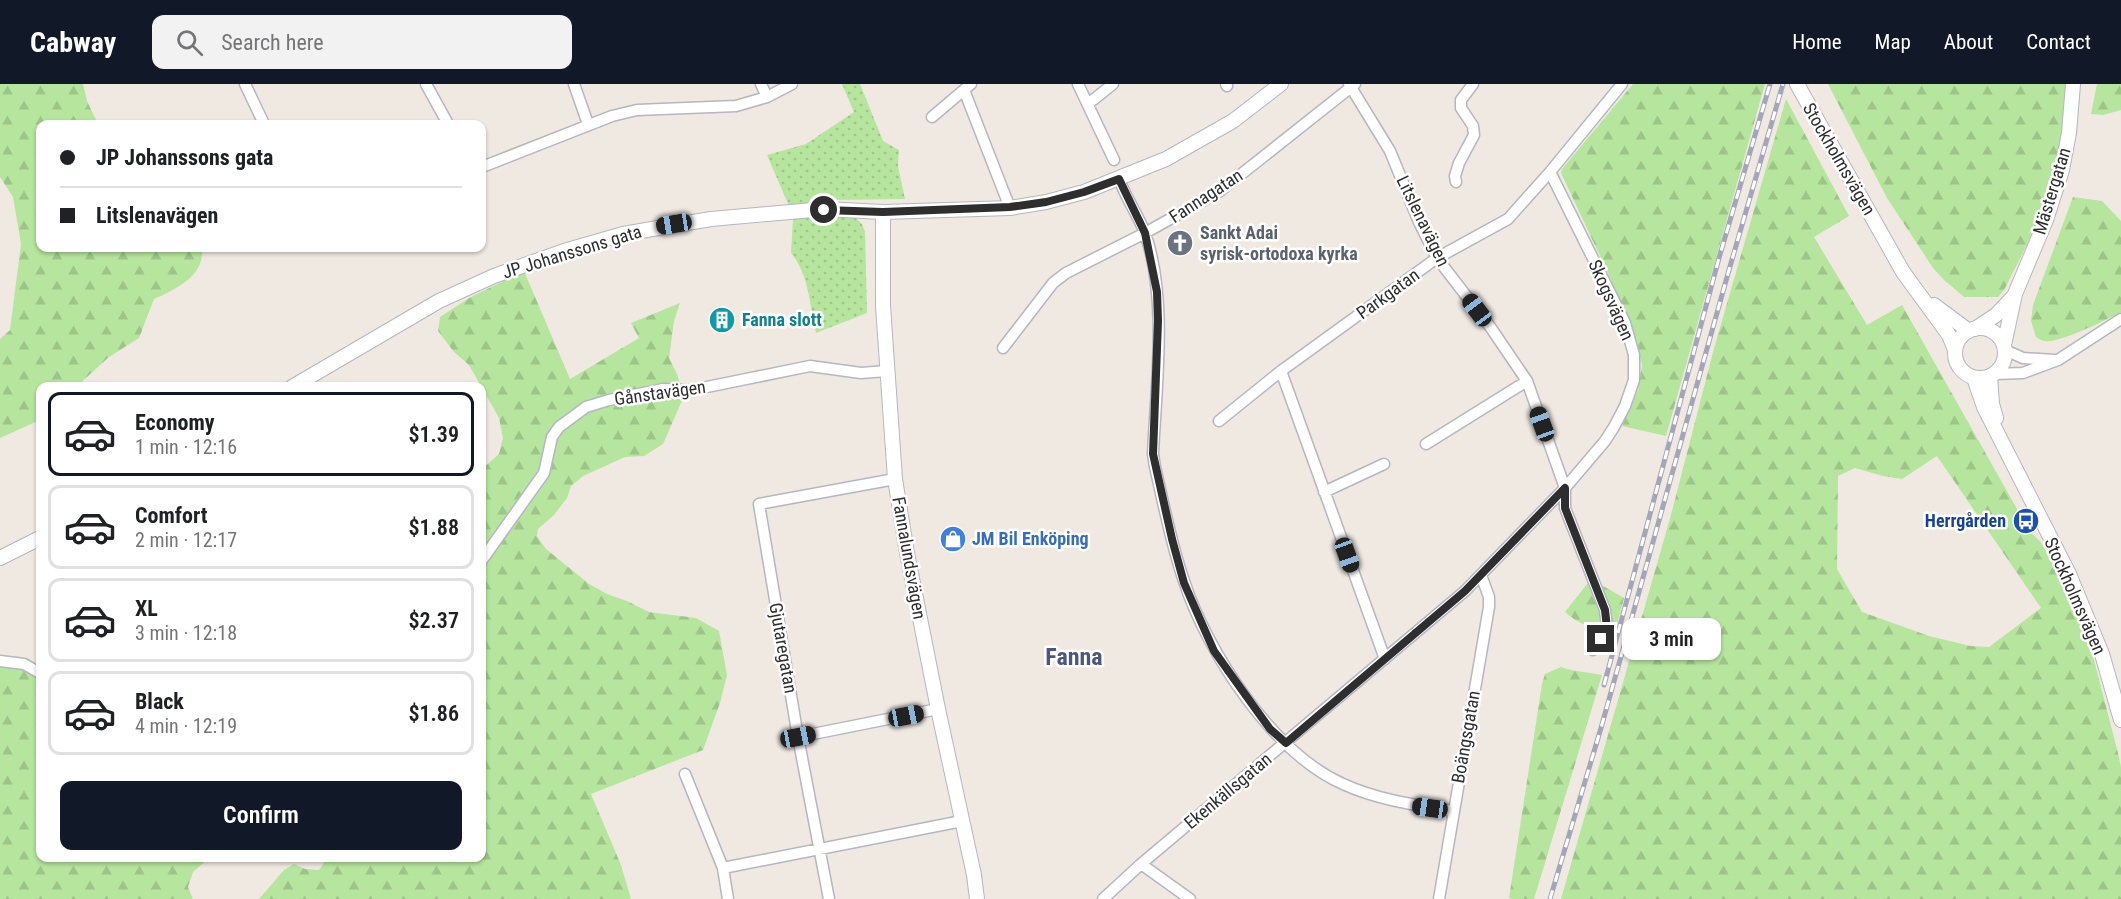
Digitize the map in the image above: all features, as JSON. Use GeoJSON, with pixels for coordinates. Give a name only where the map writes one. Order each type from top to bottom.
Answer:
{"type":"FeatureCollection","features":[{"type":"Feature","properties":{"kind":"street"},"geometry":{"type":"LineString","coordinates":[[245,84],[262,120]]}},
{"type":"Feature","properties":{"kind":"street"},"geometry":{"type":"LineString","coordinates":[[426,84],[446,120]]}},
{"type":"Feature","properties":{"kind":"street"},"geometry":{"type":"LineString","coordinates":[[574,84],[588,124]]}},
{"type":"Feature","properties":{"kind":"street"},"geometry":{"type":"LineString","coordinates":[[761,84],[767,97]]}},
{"type":"Feature","properties":{"kind":"street"},"geometry":{"type":"LineString","coordinates":[[486,165],[612,116],[637,110],[736,106],[767,97],[792,84]]}},
{"type":"Feature","properties":{"kind":"street"},"geometry":{"type":"LineString","coordinates":[[1078,84],[1114,160]]}},
{"type":"Feature","properties":{"kind":"street"},"geometry":{"type":"LineString","coordinates":[[1088,104],[1113,84]]}},
{"type":"Feature","properties":{"kind":"street","name":"JP Johanssons gata"},"geometry":{"type":"LineString","coordinates":[[301,382],[439,301],[494,276],[564,251],[624,234],[711,219],[824,210],[883,212],[1010,207],[1046,202],[1084,192],[1166,159],[1233,121],[1281,84]]}},
{"type":"Feature","properties":{"kind":"street"},"geometry":{"type":"LineString","coordinates":[[1456,182],[1455,176],[1459,163],[1474,135],[1473,126],[1461,108],[1461,100],[1473,84]]}},
{"type":"Feature","properties":{"kind":"street","name":"Parkgatan"},"geometry":{"type":"LineString","coordinates":[[1219,421],[1281,372],[1437,258],[1508,219],[1622,84]]}},
{"type":"Feature","properties":{"kind":"street","name":"Stockholmsvägen"},"geometry":{"type":"LineString","coordinates":[[1797,84],[1903,272],[1949,335],[1955,350]]}},
{"type":"Feature","properties":{"kind":"street","name":"Mästergatan"},"geometry":{"type":"LineString","coordinates":[[2004,348],[2015,294],[2046,220],[2062,170],[2069,134],[2073,84]]}},
{"type":"Feature","properties":{"kind":"street","name":"Fannagatan"},"geometry":{"type":"LineString","coordinates":[[1003,348],[1053,283],[1066,273],[1145,233],[1220,191],[1352,85]]}},
{"type":"Feature","properties":{"kind":"street","name":"Litslenavägen"},"geometry":{"type":"LineString","coordinates":[[1352,85],[1390,151],[1419,222],[1437,258],[1491,328],[1527,381],[1565,488],[1565,508],[1605,610],[1607,628],[1593,650]]}},
{"type":"Feature","properties":{"kind":"street"},"geometry":{"type":"LineString","coordinates":[[932,117],[968,87],[1010,207]]}},
{"type":"Feature","properties":{"kind":"street","name":"Skogsvägen"},"geometry":{"type":"LineString","coordinates":[[1550,172],[1625,323],[1634,355],[1634,380],[1625,406],[1605,441],[1565,488]]}},
{"type":"Feature","properties":{"kind":"street"},"geometry":{"type":"LineString","coordinates":[[1119,179],[1145,233],[1157,292],[1153,454],[1181,572],[1214,651],[1270,729],[1314,768],[1344,785],[1385,800],[1453,811]]}},
{"type":"Feature","properties":{"kind":"street","name":"Fannalundsvägen"},"geometry":{"type":"LineString","coordinates":[[883,212],[883,306],[896,479],[907,553],[974,875],[977,899]]}},
{"type":"Feature","properties":{"kind":"street","name":"Stockholmsvägen"},"geometry":{"type":"LineString","coordinates":[[1921,294],[1972,330]]}},
{"type":"Feature","properties":{"kind":"street","name":"Mästergatan"},"geometry":{"type":"LineString","coordinates":[[1972,330],[1998,313],[2015,294]]}},
{"type":"Feature","properties":{"kind":"street"},"geometry":{"type":"LineString","coordinates":[[1993,375],[2002,366],[2004,348],[2001,339],[1989,330],[1972,330],[1958,341],[1955,350],[1956,360],[1961,370],[1974,378],[2023,374],[2058,360],[2121,319]]}},
{"type":"Feature","properties":{"kind":"street"},"geometry":{"type":"LineString","coordinates":[[2004,348],[2024,358],[2058,360]]}},
{"type":"Feature","properties":{"kind":"street","name":"Gånstavägen"},"geometry":{"type":"LineString","coordinates":[[486,554],[544,473],[552,437],[559,427],[586,407],[652,391],[692,390],[810,366],[861,373],[887,371]]}},
{"type":"Feature","properties":{"kind":"street"},"geometry":{"type":"LineString","coordinates":[[1281,372],[1385,659]]}},
{"type":"Feature","properties":{"kind":"street","name":"Stockholmsvägen"},"geometry":{"type":"LineString","coordinates":[[1993,375],[1992,404],[2002,443]]}},
{"type":"Feature","properties":{"kind":"street","name":"Stockholmsvägen"},"geometry":{"type":"LineString","coordinates":[[1974,378],[1984,407],[2069,574],[2102,654],[2121,720]]}},
{"type":"Feature","properties":{"kind":"street"},"geometry":{"type":"LineString","coordinates":[[1426,444],[1527,381]]}},
{"type":"Feature","properties":{"kind":"street"},"geometry":{"type":"LineString","coordinates":[[1324,492],[1384,465]]}},
{"type":"Feature","properties":{"kind":"street","name":"Gjutaregatan"},"geometry":{"type":"LineString","coordinates":[[830,899],[798,737],[759,504],[896,479]]}},
{"type":"Feature","properties":{"kind":"street","name":"Ekenkällsgatan"},"geometry":{"type":"LineString","coordinates":[[1103,899],[1141,864],[1385,659],[1481,575],[1565,488]]}},
{"type":"Feature","properties":{"kind":"street"},"geometry":{"type":"LineString","coordinates":[[0,558],[36,540]]}},
{"type":"Feature","properties":{"kind":"street","name":"Boängsgatan"},"geometry":{"type":"LineString","coordinates":[[1439,899],[1490,607],[1481,575]]}},
{"type":"Feature","properties":{"kind":"street"},"geometry":{"type":"LineString","coordinates":[[0,661],[24,664],[36,671]]}},
{"type":"Feature","properties":{"kind":"street"},"geometry":{"type":"LineString","coordinates":[[798,737],[938,709]]}},
{"type":"Feature","properties":{"kind":"street"},"geometry":{"type":"LineString","coordinates":[[685,774],[723,868],[728,899]]}},
{"type":"Feature","properties":{"kind":"street"},"geometry":{"type":"LineString","coordinates":[[723,868],[962,821]]}},
{"type":"Feature","properties":{"kind":"street"},"geometry":{"type":"LineString","coordinates":[[1141,864],[1190,899]]}},
{"type":"Feature","properties":{"kind":"green space"},"geometry":{"type":"Polygon","coordinates":[[[0,84],[83,84],[87,101],[96,120],[36,120],[36,252],[202,252],[202,258],[194,274],[180,286],[154,299],[139,338],[109,357],[82,382],[36,382],[36,422],[0,438],[0,339],[10,330],[21,244],[13,197],[0,177],[0,84]]]}},
{"type":"Feature","properties":{"kind":"green space"},"geometry":{"type":"Polygon","coordinates":[[[842,84],[860,84],[883,141],[899,150],[898,166],[905,199],[829,200],[828,205],[789,206],[767,155],[806,144],[854,112],[842,84]]]}},
{"type":"Feature","properties":{"kind":"green space"},"geometry":{"type":"Polygon","coordinates":[[[1633,84],[1765,84],[1666,436],[1622,426],[1638,390],[1642,365],[1637,341],[1561,173],[1633,84]]]}},
{"type":"Feature","properties":{"kind":"green space"},"geometry":{"type":"Polygon","coordinates":[[[1828,84],[2067,84],[2062,134],[2049,188],[2026,246],[2004,290],[1998,297],[1964,297],[1933,268],[1887,198],[1828,84]]]}},
{"type":"Feature","properties":{"kind":"green space"},"geometry":{"type":"Polygon","coordinates":[[[2097,84],[2121,84],[2121,110],[2103,115],[2091,114],[2097,84]]]}},
{"type":"Feature","properties":{"kind":"green space"},"geometry":{"type":"Polygon","coordinates":[[[1786,99],[1849,216],[1814,237],[1867,325],[1902,305],[2030,532],[2041,542],[2061,578],[2094,660],[2121,767],[2121,899],[1561,899],[1671,515],[1713,352],[1786,99]],[[1937,456],[1902,479],[1855,468],[1838,476],[1837,569],[1862,612],[1929,636],[1970,646],[1989,647],[2041,608],[1937,456]]]}},
{"type":"Feature","properties":{"kind":"green space"},"geometry":{"type":"Polygon","coordinates":[[[2073,197],[2102,201],[2121,221],[2121,312],[2061,339],[2044,341],[2036,337],[2031,321],[2033,305],[2073,197]]]}},
{"type":"Feature","properties":{"kind":"green space"},"geometry":{"type":"Polygon","coordinates":[[[828,211],[828,217],[855,217],[862,224],[865,232],[867,313],[816,333],[802,271],[791,253],[793,219],[818,217],[828,211]]]}},
{"type":"Feature","properties":{"kind":"green space"},"geometry":{"type":"Polygon","coordinates":[[[524,271],[570,379],[639,338],[631,323],[680,303],[674,321],[669,358],[684,396],[663,444],[644,456],[625,457],[583,476],[571,486],[567,498],[554,515],[538,529],[537,536],[546,549],[589,584],[607,594],[649,612],[696,618],[719,631],[727,675],[720,703],[703,750],[591,794],[621,865],[631,899],[259,899],[284,870],[294,864],[305,869],[319,870],[324,862],[486,862],[486,465],[499,454],[503,438],[499,418],[486,395],[486,382],[479,382],[469,365],[454,352],[438,331],[440,317],[471,297],[524,271]]]}},
{"type":"Feature","properties":{"kind":"green space"},"geometry":{"type":"Polygon","coordinates":[[[1591,579],[1624,598],[1616,628],[1595,628],[1576,620],[1565,612],[1591,579]]]}},
{"type":"Feature","properties":{"kind":"green space"},"geometry":{"type":"Polygon","coordinates":[[[0,666],[23,668],[36,676],[36,862],[204,862],[193,872],[188,887],[193,899],[0,899],[0,666]]]}},
{"type":"Feature","properties":{"kind":"green space"},"geometry":{"type":"Polygon","coordinates":[[[1561,667],[1602,675],[1534,899],[1512,899],[1509,898],[1542,684],[1545,674],[1561,667]]]}},
{"type":"Feature","properties":{"kind":"railway"},"geometry":{"type":"LineString","coordinates":[[1604,685],[1719,258],[1770,84]]}},
{"type":"Feature","properties":{"kind":"railway"},"geometry":{"type":"LineString","coordinates":[[1550,899],[1601,728],[1783,84]]}},
{"type":"Feature","properties":{"kind":"place","name":"Sankt Adai syrisk-ortodoxa kyrka"},"geometry":{"type":"Point","coordinates":[1180,243]}},
{"type":"Feature","properties":{"kind":"place","name":"Fanna slott"},"geometry":{"type":"Point","coordinates":[722,320]}},
{"type":"Feature","properties":{"kind":"place","name":"Herrgården"},"geometry":{"type":"Point","coordinates":[2026,521]}},
{"type":"Feature","properties":{"kind":"place","name":"JM Bil Enköping"},"geometry":{"type":"Point","coordinates":[953,539]}},
{"type":"Feature","properties":{"kind":"district","name":"Fanna"},"geometry":{"type":"Point","coordinates":[1074,657]}},
{"type":"Feature","properties":{"kind":"route"},"geometry":{"type":"LineString","coordinates":[[824,210],[861,209],[883,212],[1010,207],[1046,202],[1084,192],[1119,179],[1145,233],[1157,292],[1153,454],[1184,583],[1214,651],[1270,729],[1286,743],[1465,591],[1565,488],[1565,508],[1594,587],[1605,610],[1607,628],[1601,639]]}}]}
